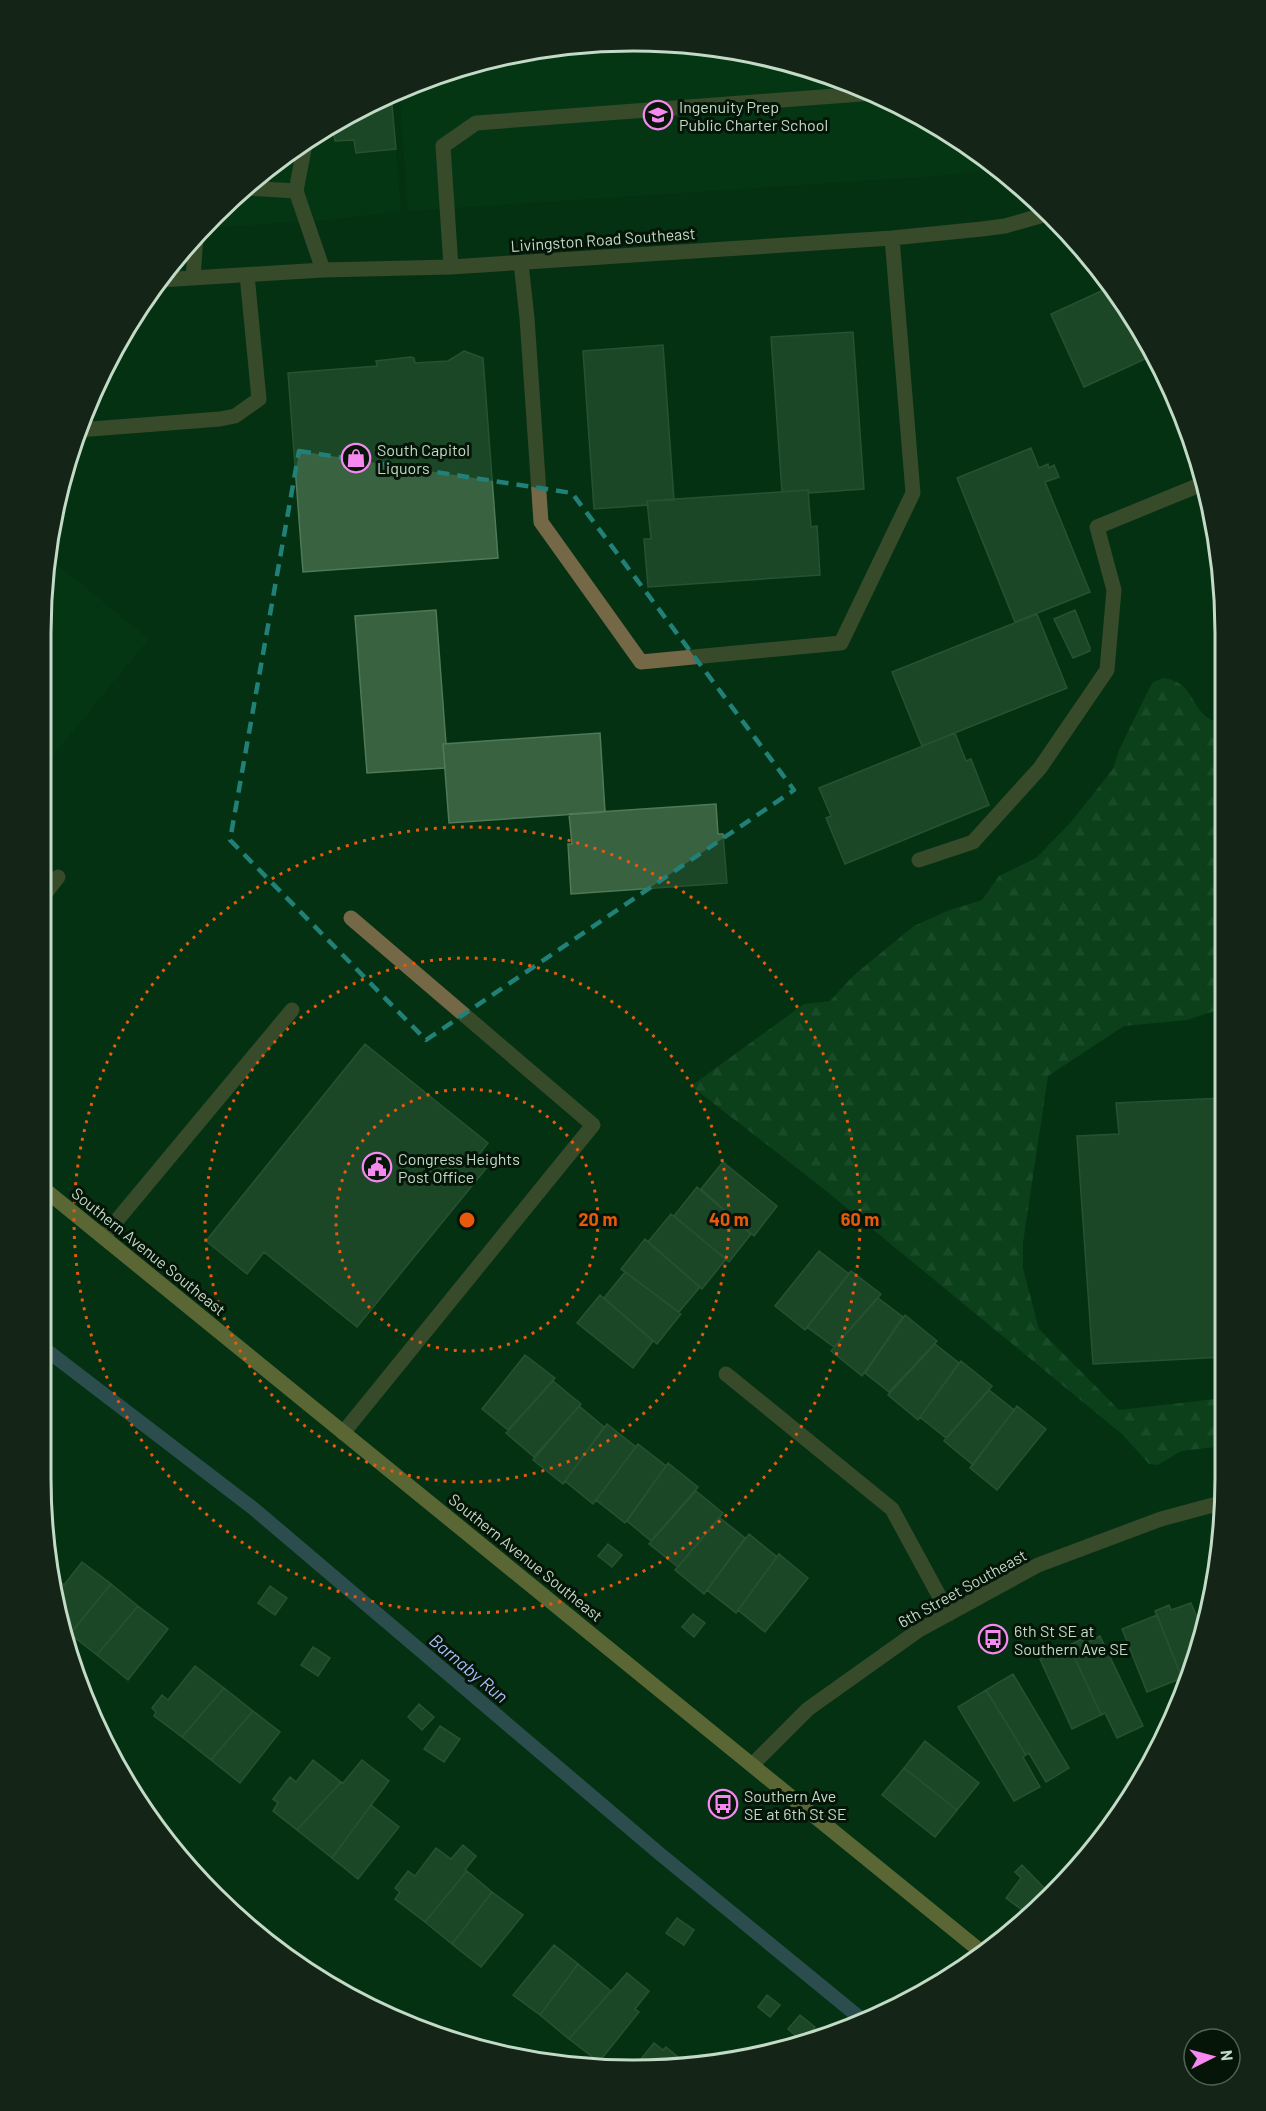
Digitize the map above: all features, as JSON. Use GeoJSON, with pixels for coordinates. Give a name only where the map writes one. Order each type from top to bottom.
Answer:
{"type":"FeatureCollection","features":[{"type":"Feature","properties":{"kind":"main road","name":"Southern Avenue Southeast"},"geometry":{"type":"LineString","coordinates":[[51,1195],[976,1948]]}},
{"type":"Feature","properties":{"kind":"street"},"geometry":{"type":"LineString","coordinates":[[451,267],[443,147],[476,123],[855,94]]}},
{"type":"Feature","properties":{"kind":"street"},"geometry":{"type":"LineString","coordinates":[[303,154],[296,191],[323,270]]}},
{"type":"Feature","properties":{"kind":"street"},"geometry":{"type":"LineString","coordinates":[[257,189],[296,191]]}},
{"type":"Feature","properties":{"kind":"street","name":"Livingston Road Southeast"},"geometry":{"type":"LineString","coordinates":[[171,279],[323,270],[522,263],[892,238],[1005,226],[1040,216]]}},
{"type":"Feature","properties":{"kind":"street"},"geometry":{"type":"LineString","coordinates":[[522,263],[541,522],[641,662],[841,643],[913,494],[892,238]]}},
{"type":"Feature","properties":{"kind":"street"},"geometry":{"type":"LineString","coordinates":[[193,278],[195,249]]}},
{"type":"Feature","properties":{"kind":"street"},"geometry":{"type":"LineString","coordinates":[[88,429],[220,419],[235,416],[259,399],[247,275]]}},
{"type":"Feature","properties":{"kind":"street"},"geometry":{"type":"LineString","coordinates":[[919,860],[973,842],[1040,768],[1107,670],[1114,590],[1097,527],[1196,486]]}},
{"type":"Feature","properties":{"kind":"street"},"geometry":{"type":"LineString","coordinates":[[51,886],[58,877]]}},
{"type":"Feature","properties":{"kind":"street"},"geometry":{"type":"LineString","coordinates":[[343,1433],[593,1125],[351,918]]}},
{"type":"Feature","properties":{"kind":"street"},"geometry":{"type":"LineString","coordinates":[[104,1237],[292,1010]]}},
{"type":"Feature","properties":{"kind":"street"},"geometry":{"type":"LineString","coordinates":[[726,1374],[891,1509],[949,1614]]}},
{"type":"Feature","properties":{"kind":"street","name":"6th Street Southeast"},"geometry":{"type":"LineString","coordinates":[[752,1765],[808,1709],[919,1630],[1038,1565],[1161,1519],[1214,1505]]}},
{"type":"Feature","properties":{"kind":"highlighted area"},"geometry":{"type":"Polygon","coordinates":[[[299,451],[572,493],[794,790],[426,1040],[230,840],[299,451]]]}},
{"type":"Feature","properties":{"kind":"shaded area","name":"Ingenuity Prep Public Charter School"},"geometry":{"type":"Polygon","coordinates":[[[595,52],[671,52],[747,62],[784,71],[856,95],[890,111],[924,129],[986,170],[936,176],[408,211],[400,100],[482,71],[519,62],[595,52]]]}},
{"type":"Feature","properties":{"kind":"shaded area"},"geometry":{"type":"Polygon","coordinates":[[[392,104],[401,211],[330,220],[215,227],[249,195],[310,149],[342,129],[392,104]]]}},
{"type":"Feature","properties":{"kind":"shaded area"},"geometry":{"type":"Polygon","coordinates":[[[55,563],[149,639],[51,758],[51,633],[55,563]]]}},
{"type":"Feature","properties":{"kind":"green space"},"geometry":{"type":"Polygon","coordinates":[[[1163,678],[1183,686],[1204,715],[1215,721],[1215,1011],[1187,1020],[1124,1026],[1048,1076],[1023,1243],[1023,1268],[1039,1329],[1119,1410],[1215,1399],[1215,1447],[1181,1451],[1158,1465],[1149,1464],[1123,1435],[820,1186],[691,1086],[804,1004],[830,1001],[854,975],[914,926],[947,911],[982,900],[999,876],[1036,858],[1071,822],[1113,769],[1119,750],[1153,682],[1163,678]]]}},
{"type":"Feature","properties":{"kind":"building"},"geometry":{"type":"Polygon","coordinates":[[[392,104],[396,149],[356,153],[354,140],[335,141],[334,135],[332,135],[392,104]]]}},
{"type":"Feature","properties":{"kind":"building"},"geometry":{"type":"Polygon","coordinates":[[[1103,290],[1146,359],[1084,387],[1051,314],[1103,290]]]}},
{"type":"Feature","properties":{"kind":"building"},"geometry":{"type":"Polygon","coordinates":[[[853,332],[864,489],[809,493],[808,490],[782,492],[771,337],[853,332]]]}},
{"type":"Feature","properties":{"kind":"building"},"geometry":{"type":"Polygon","coordinates":[[[663,345],[674,500],[647,501],[648,505],[594,509],[583,351],[663,345]]]}},
{"type":"Feature","properties":{"kind":"building"},"geometry":{"type":"Polygon","coordinates":[[[464,351],[483,358],[498,558],[303,572],[288,373],[377,366],[376,361],[411,357],[414,358],[415,363],[448,361],[464,351]]]}},
{"type":"Feature","properties":{"kind":"building"},"geometry":{"type":"Polygon","coordinates":[[[1031,448],[1039,468],[1048,464],[1049,468],[1054,465],[1059,477],[1045,482],[1090,592],[1015,622],[957,478],[1031,448]]]}},
{"type":"Feature","properties":{"kind":"building"},"geometry":{"type":"Polygon","coordinates":[[[808,490],[811,527],[817,526],[820,575],[648,587],[644,539],[651,539],[647,501],[808,490]]]}},
{"type":"Feature","properties":{"kind":"building"},"geometry":{"type":"Polygon","coordinates":[[[436,610],[446,744],[443,744],[445,768],[367,773],[355,616],[436,610]]]}},
{"type":"Feature","properties":{"kind":"building"},"geometry":{"type":"Polygon","coordinates":[[[1075,610],[1090,651],[1073,658],[1054,619],[1075,610]]]}},
{"type":"Feature","properties":{"kind":"building"},"geometry":{"type":"Polygon","coordinates":[[[1037,614],[1067,688],[922,746],[892,672],[1037,614]]]}},
{"type":"Feature","properties":{"kind":"building"},"geometry":{"type":"Polygon","coordinates":[[[600,733],[605,812],[449,823],[443,744],[600,733]]]}},
{"type":"Feature","properties":{"kind":"building"},"geometry":{"type":"Polygon","coordinates":[[[955,733],[966,761],[971,759],[989,805],[845,864],[826,818],[831,816],[819,788],[955,733]]]}},
{"type":"Feature","properties":{"kind":"building"},"geometry":{"type":"Polygon","coordinates":[[[716,804],[718,834],[723,834],[727,883],[571,894],[568,844],[572,844],[569,814],[716,804]]]}},
{"type":"Feature","properties":{"kind":"building"},"geometry":{"type":"Polygon","coordinates":[[[365,1044],[488,1143],[477,1157],[488,1166],[357,1327],[264,1252],[247,1274],[206,1241],[365,1044]]]}},
{"type":"Feature","properties":{"kind":"building"},"geometry":{"type":"Polygon","coordinates":[[[1215,1098],[1215,1357],[1093,1364],[1077,1136],[1119,1134],[1116,1103],[1215,1098]]]}},
{"type":"Feature","properties":{"kind":"building"},"geometry":{"type":"Polygon","coordinates":[[[723,1162],[777,1206],[754,1236],[701,1189],[723,1162]]]}},
{"type":"Feature","properties":{"kind":"building"},"geometry":{"type":"Polygon","coordinates":[[[697,1187],[751,1234],[729,1262],[674,1216],[697,1187]]]}},
{"type":"Feature","properties":{"kind":"building"},"geometry":{"type":"Polygon","coordinates":[[[671,1214],[726,1259],[702,1289],[648,1242],[671,1214]]]}},
{"type":"Feature","properties":{"kind":"building"},"geometry":{"type":"Polygon","coordinates":[[[645,1239],[700,1287],[679,1312],[621,1269],[645,1239]]]}},
{"type":"Feature","properties":{"kind":"building"},"geometry":{"type":"Polygon","coordinates":[[[819,1251],[849,1274],[805,1330],[775,1306],[819,1251]]]}},
{"type":"Feature","properties":{"kind":"building"},"geometry":{"type":"Polygon","coordinates":[[[851,1271],[881,1294],[834,1347],[807,1327],[851,1271]]]}},
{"type":"Feature","properties":{"kind":"building"},"geometry":{"type":"Polygon","coordinates":[[[625,1272],[681,1314],[657,1344],[604,1298],[625,1272]]]}},
{"type":"Feature","properties":{"kind":"building"},"geometry":{"type":"Polygon","coordinates":[[[600,1295],[653,1341],[633,1368],[577,1323],[600,1295]]]}},
{"type":"Feature","properties":{"kind":"building"},"geometry":{"type":"Polygon","coordinates":[[[878,1298],[903,1317],[862,1376],[831,1351],[878,1298]]]}},
{"type":"Feature","properties":{"kind":"building"},"geometry":{"type":"Polygon","coordinates":[[[905,1315],[937,1341],[889,1392],[865,1373],[905,1315]]]}},
{"type":"Feature","properties":{"kind":"building"},"geometry":{"type":"Polygon","coordinates":[[[935,1344],[959,1363],[918,1420],[888,1395],[935,1344]]]}},
{"type":"Feature","properties":{"kind":"building"},"geometry":{"type":"Polygon","coordinates":[[[525,1355],[555,1378],[508,1430],[482,1409],[525,1355]]]}},
{"type":"Feature","properties":{"kind":"building"},"geometry":{"type":"Polygon","coordinates":[[[961,1361],[992,1386],[946,1438],[920,1417],[961,1361]]]}},
{"type":"Feature","properties":{"kind":"building"},"geometry":{"type":"Polygon","coordinates":[[[553,1381],[581,1404],[534,1457],[506,1433],[553,1381]]]}},
{"type":"Feature","properties":{"kind":"building"},"geometry":{"type":"Polygon","coordinates":[[[989,1390],[1014,1410],[973,1465],[944,1441],[989,1390]]]}},
{"type":"Feature","properties":{"kind":"building"},"geometry":{"type":"Polygon","coordinates":[[[579,1406],[604,1427],[563,1484],[533,1460],[579,1406]]]}},
{"type":"Feature","properties":{"kind":"building"},"geometry":{"type":"Polygon","coordinates":[[[1017,1406],[1046,1429],[997,1490],[970,1468],[1017,1406]]]}},
{"type":"Feature","properties":{"kind":"building"},"geometry":{"type":"Polygon","coordinates":[[[607,1424],[636,1447],[593,1504],[565,1481],[607,1424]]]}},
{"type":"Feature","properties":{"kind":"building"},"geometry":{"type":"Polygon","coordinates":[[[638,1444],[666,1466],[625,1523],[596,1500],[638,1444]]]}},
{"type":"Feature","properties":{"kind":"building"},"geometry":{"type":"Polygon","coordinates":[[[668,1463],[698,1487],[651,1541],[627,1521],[668,1463]]]}},
{"type":"Feature","properties":{"kind":"building"},"geometry":{"type":"Polygon","coordinates":[[[696,1491],[723,1513],[678,1567],[649,1544],[696,1491]]]}},
{"type":"Feature","properties":{"kind":"building"},"geometry":{"type":"Polygon","coordinates":[[[720,1518],[745,1538],[704,1594],[675,1570],[720,1518]]]}},
{"type":"Feature","properties":{"kind":"building"},"geometry":{"type":"Polygon","coordinates":[[[749,1534],[777,1557],[736,1613],[707,1590],[749,1534]]]}},
{"type":"Feature","properties":{"kind":"building"},"geometry":{"type":"Polygon","coordinates":[[[608,1544],[622,1555],[612,1567],[598,1556],[608,1544]]]}},
{"type":"Feature","properties":{"kind":"building"},"geometry":{"type":"Polygon","coordinates":[[[779,1554],[808,1578],[765,1632],[738,1610],[779,1554]]]}},
{"type":"Feature","properties":{"kind":"building"},"geometry":{"type":"Polygon","coordinates":[[[82,1562],[111,1584],[72,1632],[60,1582],[64,1585],[82,1562]]]}},
{"type":"Feature","properties":{"kind":"building"},"geometry":{"type":"Polygon","coordinates":[[[111,1584],[138,1606],[97,1655],[73,1637],[72,1632],[111,1584]]]}},
{"type":"Feature","properties":{"kind":"building"},"geometry":{"type":"Polygon","coordinates":[[[270,1586],[287,1598],[275,1615],[258,1603],[270,1586]]]}},
{"type":"Feature","properties":{"kind":"building"},"geometry":{"type":"Polygon","coordinates":[[[1191,1603],[1197,1619],[1181,1674],[1155,1611],[1169,1605],[1171,1610],[1191,1603]]]}},
{"type":"Feature","properties":{"kind":"building"},"geometry":{"type":"Polygon","coordinates":[[[138,1606],[168,1629],[128,1680],[97,1655],[138,1606]]]}},
{"type":"Feature","properties":{"kind":"building"},"geometry":{"type":"Polygon","coordinates":[[[693,1614],[705,1623],[694,1637],[682,1627],[693,1614]]]}},
{"type":"Feature","properties":{"kind":"building"},"geometry":{"type":"Polygon","coordinates":[[[1157,1615],[1181,1674],[1179,1679],[1147,1692],[1122,1629],[1157,1615]]]}},
{"type":"Feature","properties":{"kind":"building"},"geometry":{"type":"Polygon","coordinates":[[[1100,1636],[1143,1726],[1117,1738],[1105,1713],[1101,1715],[1069,1645],[1082,1639],[1084,1644],[1100,1636]]]}},
{"type":"Feature","properties":{"kind":"building"},"geometry":{"type":"Polygon","coordinates":[[[1069,1645],[1101,1715],[1072,1729],[1040,1659],[1069,1645]]]}},
{"type":"Feature","properties":{"kind":"building"},"geometry":{"type":"Polygon","coordinates":[[[313,1647],[330,1658],[318,1676],[301,1665],[313,1647]]]}},
{"type":"Feature","properties":{"kind":"building"},"geometry":{"type":"Polygon","coordinates":[[[195,1666],[224,1688],[182,1737],[154,1716],[156,1712],[152,1708],[162,1695],[168,1700],[195,1666]]]}},
{"type":"Feature","properties":{"kind":"building"},"geometry":{"type":"Polygon","coordinates":[[[1013,1674],[1069,1768],[1046,1782],[1029,1753],[1026,1755],[986,1690],[1013,1674]]]}},
{"type":"Feature","properties":{"kind":"building"},"geometry":{"type":"Polygon","coordinates":[[[224,1688],[253,1711],[211,1760],[182,1737],[224,1688]]]}},
{"type":"Feature","properties":{"kind":"building"},"geometry":{"type":"Polygon","coordinates":[[[986,1690],[1026,1755],[1023,1757],[1040,1787],[1014,1801],[958,1707],[986,1690]]]}},
{"type":"Feature","properties":{"kind":"building"},"geometry":{"type":"Polygon","coordinates":[[[419,1704],[434,1717],[422,1730],[408,1717],[419,1704]]]}},
{"type":"Feature","properties":{"kind":"building"},"geometry":{"type":"Polygon","coordinates":[[[253,1711],[280,1732],[240,1783],[211,1760],[253,1711]]]}},
{"type":"Feature","properties":{"kind":"building"},"geometry":{"type":"Polygon","coordinates":[[[440,1726],[460,1739],[444,1762],[424,1749],[440,1726]]]}},
{"type":"Feature","properties":{"kind":"building"},"geometry":{"type":"Polygon","coordinates":[[[925,1741],[979,1783],[957,1810],[904,1768],[925,1741]]]}},
{"type":"Feature","properties":{"kind":"building"},"geometry":{"type":"Polygon","coordinates":[[[313,1760],[341,1782],[297,1830],[273,1811],[278,1803],[273,1799],[290,1777],[296,1782],[313,1760]]]}},
{"type":"Feature","properties":{"kind":"building"},"geometry":{"type":"Polygon","coordinates":[[[362,1760],[389,1781],[332,1858],[297,1830],[362,1760]]]}},
{"type":"Feature","properties":{"kind":"building"},"geometry":{"type":"Polygon","coordinates":[[[904,1768],[957,1810],[935,1837],[882,1795],[904,1768]]]}},
{"type":"Feature","properties":{"kind":"building"},"geometry":{"type":"Polygon","coordinates":[[[371,1805],[399,1827],[358,1879],[332,1858],[371,1805]]]}},
{"type":"Feature","properties":{"kind":"building"},"geometry":{"type":"Polygon","coordinates":[[[463,1845],[476,1856],[465,1870],[467,1871],[425,1922],[395,1899],[400,1892],[395,1888],[408,1871],[415,1876],[436,1848],[451,1859],[463,1845]]]}},
{"type":"Feature","properties":{"kind":"building"},"geometry":{"type":"Polygon","coordinates":[[[1022,1865],[1046,1889],[1023,1911],[1006,1898],[1021,1878],[1015,1872],[1022,1865]]]}},
{"type":"Feature","properties":{"kind":"building"},"geometry":{"type":"Polygon","coordinates":[[[467,1871],[492,1892],[452,1944],[425,1922],[467,1871]]]}},
{"type":"Feature","properties":{"kind":"building"},"geometry":{"type":"Polygon","coordinates":[[[492,1892],[523,1915],[481,1967],[452,1944],[492,1892]]]}},
{"type":"Feature","properties":{"kind":"building"},"geometry":{"type":"Polygon","coordinates":[[[677,1918],[694,1930],[684,1945],[666,1933],[677,1918]]]}},
{"type":"Feature","properties":{"kind":"building"},"geometry":{"type":"Polygon","coordinates":[[[554,1945],[578,1964],[540,2015],[513,1995],[554,1945]]]}},
{"type":"Feature","properties":{"kind":"building"},"geometry":{"type":"Polygon","coordinates":[[[578,1964],[611,1991],[569,2039],[540,2015],[578,1964]]]}},
{"type":"Feature","properties":{"kind":"building"},"geometry":{"type":"Polygon","coordinates":[[[627,1973],[649,1991],[635,2009],[639,2012],[601,2059],[595,2059],[569,2039],[627,1973]]]}},
{"type":"Feature","properties":{"kind":"building"},"geometry":{"type":"Polygon","coordinates":[[[767,1995],[780,2005],[770,2017],[758,2007],[767,1995]]]}},
{"type":"Feature","properties":{"kind":"building"},"geometry":{"type":"Polygon","coordinates":[[[800,2015],[815,2027],[811,2032],[796,2036],[788,2029],[800,2015]]]}},
{"type":"Feature","properties":{"kind":"building"},"geometry":{"type":"Polygon","coordinates":[[[654,2043],[663,2050],[666,2047],[679,2058],[671,2059],[640,2060],[654,2043]]]}},
{"type":"Feature","properties":{"kind":"waterway","name":"Barnaby Run"},"geometry":{"type":"LineString","coordinates":[[51,1354],[254,1509],[660,1854],[857,2015]]}},
{"type":"Feature","properties":{"kind":"place","name":"Ingenuity Prep Public Charter School"},"geometry":{"type":"Point","coordinates":[658,115]}},
{"type":"Feature","properties":{"kind":"place","name":"South Capitol Liquors"},"geometry":{"type":"Point","coordinates":[356,458]}},
{"type":"Feature","properties":{"kind":"place","name":"Congress Heights Post Office"},"geometry":{"type":"Point","coordinates":[377,1167]}},
{"type":"Feature","properties":{"kind":"place","name":"6th St SE at Southern Ave SE"},"geometry":{"type":"Point","coordinates":[993,1639]}},
{"type":"Feature","properties":{"kind":"place","name":"Southern Ave SE at 6th St SE"},"geometry":{"type":"Point","coordinates":[723,1804]}}]}
